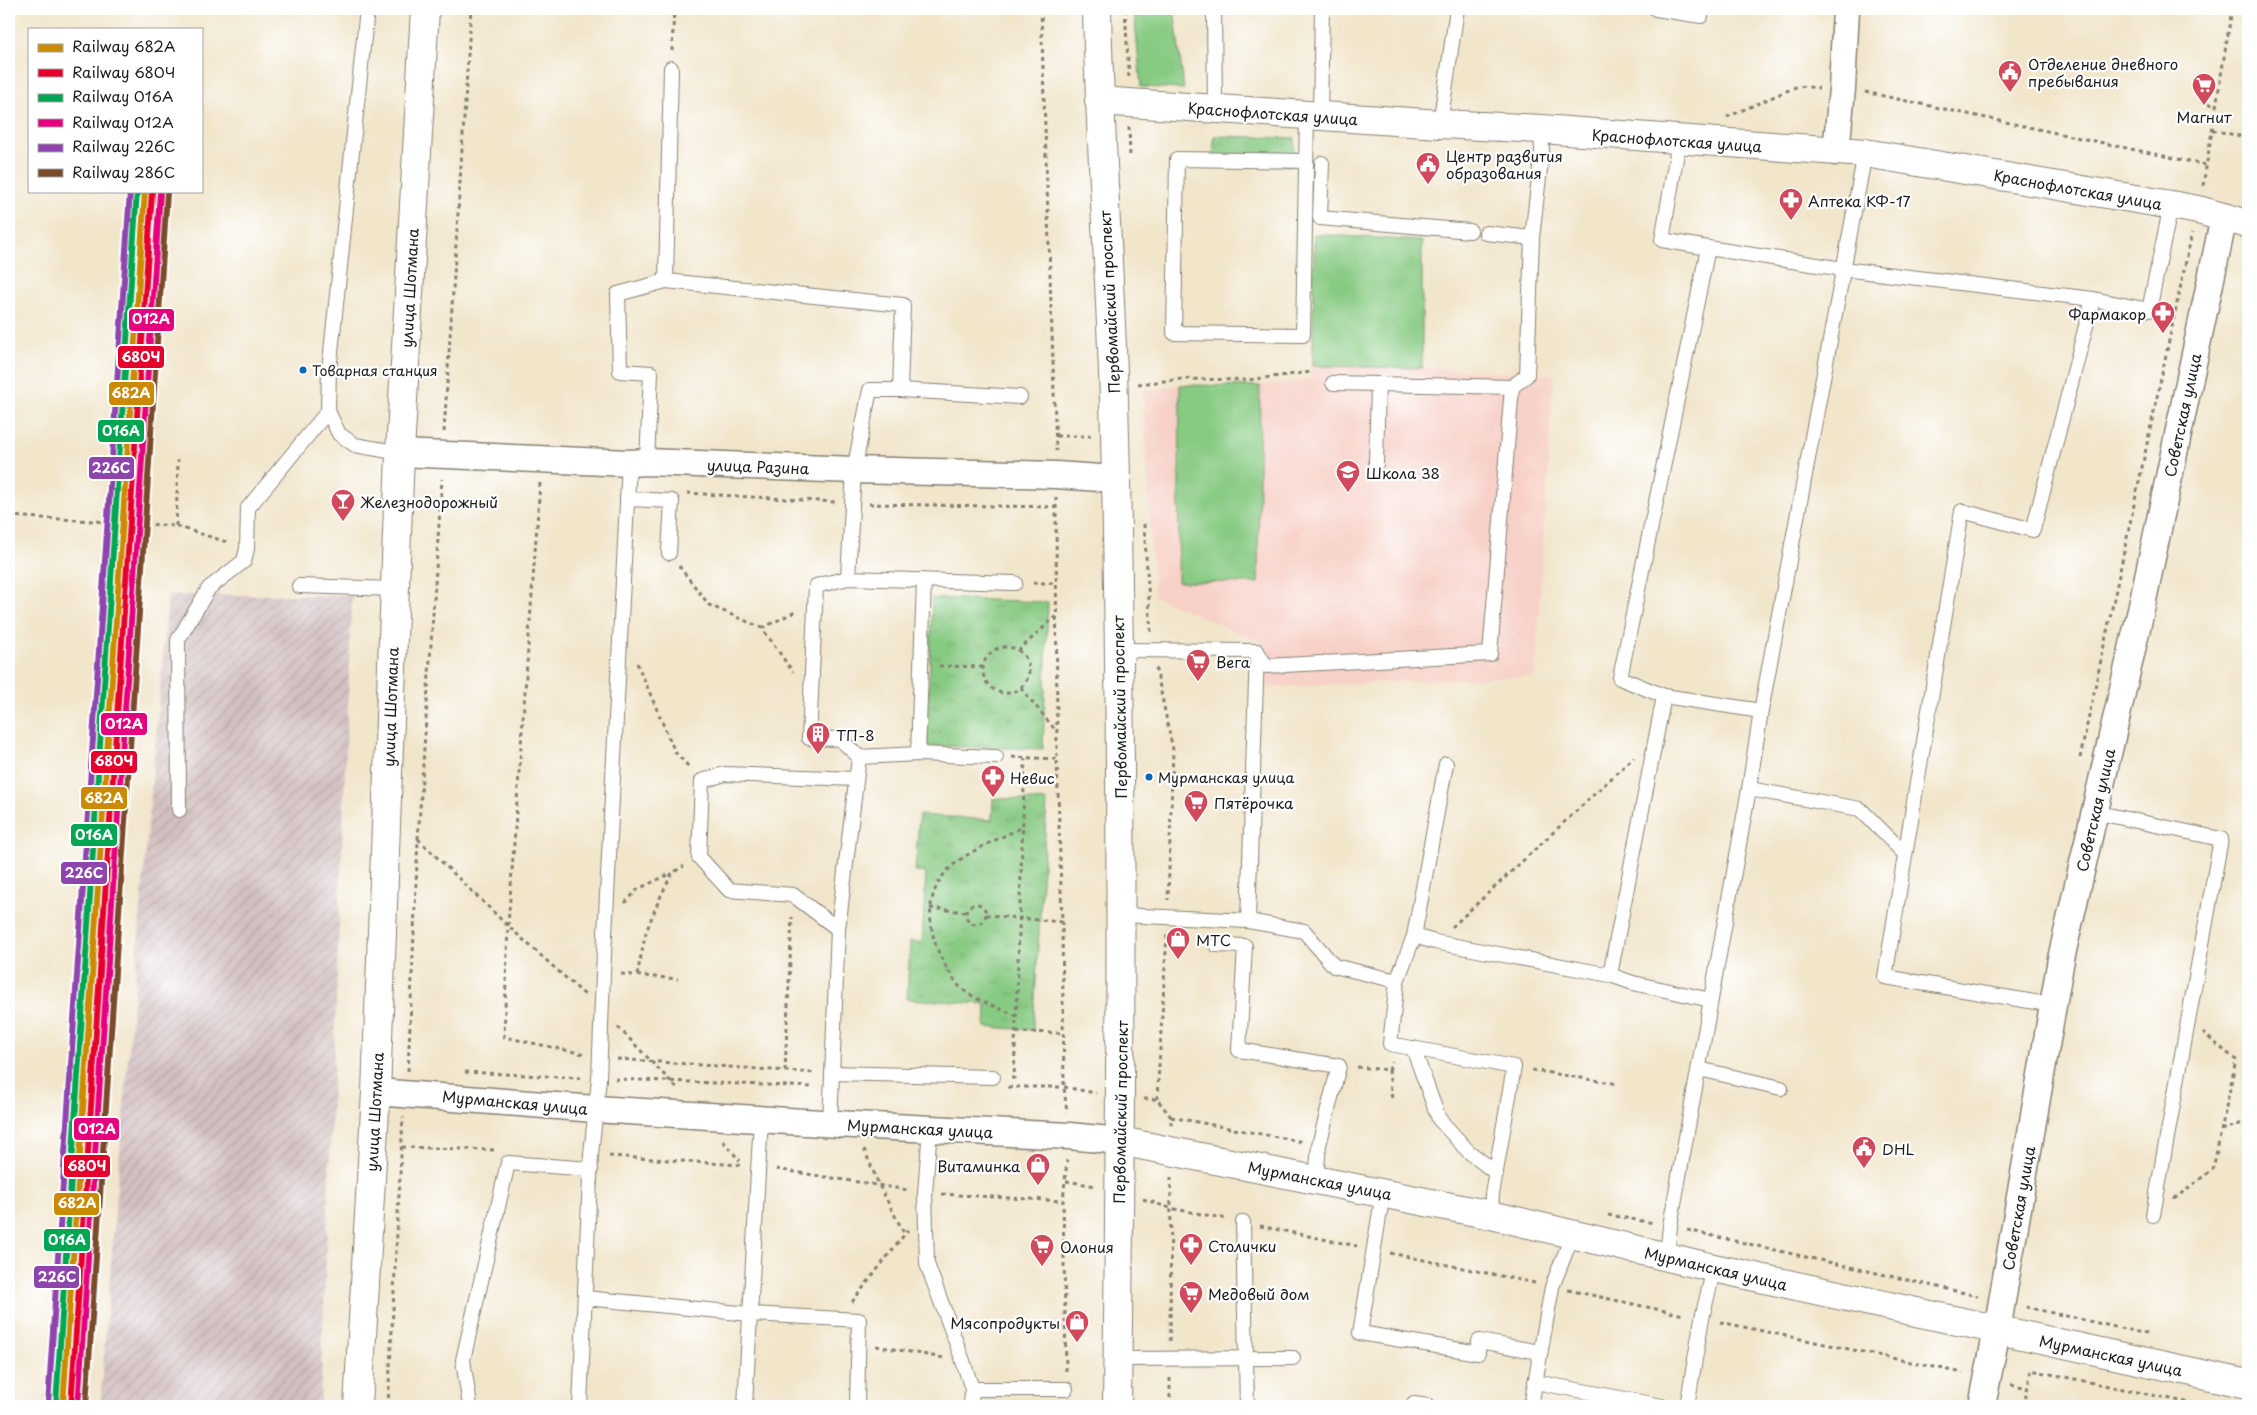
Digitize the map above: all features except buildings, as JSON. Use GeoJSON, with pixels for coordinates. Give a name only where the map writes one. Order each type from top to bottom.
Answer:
{"type":"FeatureCollection","features":[{"type":"Feature","properties":{"kind":"main road","name":"улица Шотмана"},"geometry":{"type":"LineString","coordinates":[[358,1406],[376,1092],[400,453],[425,9]]}},
{"type":"Feature","properties":{"kind":"main road","name":"Первомайский проспект"},"geometry":{"type":"LineString","coordinates":[[1097,9],[1099,101],[1116,437],[1115,479],[1122,915],[1117,1406]]}},
{"type":"Feature","properties":{"kind":"main road","name":"Краснофлотская улица"},"geometry":{"type":"LineString","coordinates":[[1099,101],[1540,129],[1865,153],[2172,205],[2224,217]]}},
{"type":"Feature","properties":{"kind":"main road","name":"Мурманская улица"},"geometry":{"type":"LineString","coordinates":[[1120,1141],[1491,1215],[1572,1236],[1714,1268],[2248,1384]]}},
{"type":"Feature","properties":{"kind":"street"},"geometry":{"type":"LineString","coordinates":[[1836,152],[1842,89],[1846,9]]}},
{"type":"Feature","properties":{"kind":"street","name":"Советская улица"},"geometry":{"type":"LineString","coordinates":[[1982,1406],[1997,1330],[2061,958],[2139,619],[2224,217]]}},
{"type":"Feature","properties":{"kind":"street","name":"улица Разина"},"geometry":{"type":"LineString","coordinates":[[400,453],[854,470],[1056,475],[1115,479]]}},
{"type":"Feature","properties":{"kind":"street","name":"Мурманская улица"},"geometry":{"type":"LineString","coordinates":[[376,1092],[406,1081],[595,1109],[761,1118],[842,1125],[1069,1136],[1120,1141]]}},
{"type":"Feature","properties":{"kind":"lane"},"geometry":{"type":"LineString","coordinates":[[367,9],[329,371],[328,411],[339,434],[355,445],[400,453]]}},
{"type":"Feature","properties":{"kind":"lane"},"geometry":{"type":"LineString","coordinates":[[1214,9],[1215,109]]}},
{"type":"Feature","properties":{"kind":"lane"},"geometry":{"type":"LineString","coordinates":[[1306,161],[1177,159],[1174,333],[1303,335],[1306,161],[1313,115],[1322,9]]}},
{"type":"Feature","properties":{"kind":"lane"},"geometry":{"type":"LineString","coordinates":[[1440,124],[1457,9]]}},
{"type":"Feature","properties":{"kind":"lane"},"geometry":{"type":"LineString","coordinates":[[1656,9],[1701,16]]}},
{"type":"Feature","properties":{"kind":"lane"},"geometry":{"type":"LineString","coordinates":[[666,281],[671,68]]}},
{"type":"Feature","properties":{"kind":"lane"},"geometry":{"type":"LineString","coordinates":[[1333,383],[1512,387],[1527,375],[1532,238],[1542,151],[1540,129]]}},
{"type":"Feature","properties":{"kind":"lane"},"geometry":{"type":"LineString","coordinates":[[1679,140],[1662,240],[1843,269],[2094,299],[2150,310],[2172,205]]}},
{"type":"Feature","properties":{"kind":"lane"},"geometry":{"type":"LineString","coordinates":[[1667,1256],[1670,1226],[1749,789],[1761,711],[1865,153]]}},
{"type":"Feature","properties":{"kind":"lane"},"geometry":{"type":"LineString","coordinates":[[1322,163],[1320,218],[1470,232]]}},
{"type":"Feature","properties":{"kind":"lane"},"geometry":{"type":"LineString","coordinates":[[1486,233],[1532,238]]}},
{"type":"Feature","properties":{"kind":"lane"},"geometry":{"type":"LineString","coordinates":[[1708,248],[1620,678],[1664,696],[1761,711]]}},
{"type":"Feature","properties":{"kind":"lane"},"geometry":{"type":"LineString","coordinates":[[580,1406],[591,1154],[599,1079],[627,498],[638,462],[651,373],[620,371],[618,294],[666,281],[903,305],[900,390]]}},
{"type":"Feature","properties":{"kind":"lane"},"geometry":{"type":"LineString","coordinates":[[2053,1005],[1885,977],[1962,511],[2033,530],[2094,299]]}},
{"type":"Feature","properties":{"kind":"lane"},"geometry":{"type":"LineString","coordinates":[[1376,464],[1378,384]]}},
{"type":"Feature","properties":{"kind":"lane"},"geometry":{"type":"LineString","coordinates":[[1257,651],[1266,666],[1490,654],[1512,387]]}},
{"type":"Feature","properties":{"kind":"lane"},"geometry":{"type":"LineString","coordinates":[[848,578],[854,470],[870,390],[1020,397]]}},
{"type":"Feature","properties":{"kind":"lane"},"geometry":{"type":"LineString","coordinates":[[179,810],[178,640],[209,588],[244,561],[247,549],[248,508],[328,411]]}},
{"type":"Feature","properties":{"kind":"lane"},"geometry":{"type":"LineString","coordinates":[[627,498],[672,501],[669,553]]}},
{"type":"Feature","properties":{"kind":"lane"},"geometry":{"type":"LineString","coordinates":[[996,757],[918,754],[859,757],[840,739],[809,738],[816,586],[848,578],[1015,584]]}},
{"type":"Feature","properties":{"kind":"lane"},"geometry":{"type":"LineString","coordinates":[[918,754],[924,581]]}},
{"type":"Feature","properties":{"kind":"lane"},"geometry":{"type":"LineString","coordinates":[[299,586],[395,589]]}},
{"type":"Feature","properties":{"kind":"lane"},"geometry":{"type":"LineString","coordinates":[[1119,650],[1257,651]]}},
{"type":"Feature","properties":{"kind":"lane"},"geometry":{"type":"LineString","coordinates":[[1248,921],[1257,651]]}},
{"type":"Feature","properties":{"kind":"lane"},"geometry":{"type":"LineString","coordinates":[[1610,975],[1664,696]]}},
{"type":"Feature","properties":{"kind":"lane"},"geometry":{"type":"LineString","coordinates":[[842,1125],[832,1088],[838,929],[859,757]]}},
{"type":"Feature","properties":{"kind":"lane"},"geometry":{"type":"LineString","coordinates":[[1446,764],[1414,936],[1398,981],[1390,1044],[1514,1067],[1496,1173],[1491,1215]]}},
{"type":"Feature","properties":{"kind":"lane"},"geometry":{"type":"LineString","coordinates":[[838,929],[793,895],[729,890],[699,857],[702,781],[725,774],[856,779]]}},
{"type":"Feature","properties":{"kind":"lane"},"geometry":{"type":"LineString","coordinates":[[1749,789],[1860,809],[1905,854]]}},
{"type":"Feature","properties":{"kind":"lane"},"geometry":{"type":"LineString","coordinates":[[2094,812],[2221,839],[2153,1215]]}},
{"type":"Feature","properties":{"kind":"lane"},"geometry":{"type":"LineString","coordinates":[[1122,915],[1248,921],[1304,931],[1334,966],[1398,981]]}},
{"type":"Feature","properties":{"kind":"lane"},"geometry":{"type":"LineString","coordinates":[[1414,936],[1435,942],[1610,975],[1634,983],[1711,1000]]}},
{"type":"Feature","properties":{"kind":"lane"},"geometry":{"type":"LineString","coordinates":[[1216,945],[1245,946],[1239,1050],[1339,1066],[1320,1145],[1316,1179]]}},
{"type":"Feature","properties":{"kind":"lane"},"geometry":{"type":"LineString","coordinates":[[1413,1048],[1439,1119],[1468,1151],[1496,1173]]}},
{"type":"Feature","properties":{"kind":"lane"},"geometry":{"type":"LineString","coordinates":[[1699,1069],[1781,1088]]}},
{"type":"Feature","properties":{"kind":"lane"},"geometry":{"type":"LineString","coordinates":[[832,1074],[993,1077]]}},
{"type":"Feature","properties":{"kind":"lane"},"geometry":{"type":"LineString","coordinates":[[745,1406],[761,1118]]}},
{"type":"Feature","properties":{"kind":"lane"},"geometry":{"type":"LineString","coordinates":[[930,1128],[925,1193],[927,1264],[972,1389],[971,1406]]}},
{"type":"Feature","properties":{"kind":"lane"},"geometry":{"type":"LineString","coordinates":[[470,1406],[464,1360],[508,1163],[591,1169]]}},
{"type":"Feature","properties":{"kind":"lane"},"geometry":{"type":"LineString","coordinates":[[1383,1193],[1360,1333],[1478,1353],[1479,1342],[1540,1352]]}},
{"type":"Feature","properties":{"kind":"lane"},"geometry":{"type":"LineString","coordinates":[[1242,1222],[1247,1406]]}},
{"type":"Feature","properties":{"kind":"lane"},"geometry":{"type":"LineString","coordinates":[[1531,1406],[1552,1287],[1572,1236]]}},
{"type":"Feature","properties":{"kind":"lane"},"geometry":{"type":"LineString","coordinates":[[1686,1406],[1702,1318],[1714,1268]]}},
{"type":"Feature","properties":{"kind":"lane"},"geometry":{"type":"LineString","coordinates":[[585,1298],[750,1314],[859,1320],[857,1406]]}},
{"type":"Feature","properties":{"kind":"lane"},"geometry":{"type":"LineString","coordinates":[[1118,1359],[1293,1358]]}},
{"type":"Feature","properties":{"kind":"lane"},"geometry":{"type":"LineString","coordinates":[[1535,1382],[1662,1406]]}},
{"type":"Feature","properties":{"kind":"lane"},"geometry":{"type":"LineString","coordinates":[[972,1389],[1066,1388]]}},
{"type":"Feature","properties":{"kind":"lane"},"geometry":{"type":"LineString","coordinates":[[1414,1406],[1414,1404],[1428,1406]]}},
{"type":"Feature","properties":{"kind":"path"},"geometry":{"type":"LineString","coordinates":[[388,1406],[418,839],[471,9]]}},
{"type":"Feature","properties":{"kind":"path"},"geometry":{"type":"LineString","coordinates":[[671,68],[674,9]]}},
{"type":"Feature","properties":{"kind":"path"},"geometry":{"type":"LineString","coordinates":[[1042,9],[1057,507],[1057,759],[1062,922],[1064,1087],[1069,1136],[1063,1202],[1066,1388]]}},
{"type":"Feature","properties":{"kind":"path"},"geometry":{"type":"LineString","coordinates":[[2078,767],[2224,217],[2206,165],[2232,9]]}},
{"type":"Feature","properties":{"kind":"path"},"geometry":{"type":"LineString","coordinates":[[1718,121],[1798,86],[1820,88]]}},
{"type":"Feature","properties":{"kind":"path"},"geometry":{"type":"LineString","coordinates":[[1874,93],[2206,165]]}},
{"type":"Feature","properties":{"kind":"path"},"geometry":{"type":"LineString","coordinates":[[2204,106],[2202,102],[2217,106]]}},
{"type":"Feature","properties":{"kind":"path"},"geometry":{"type":"LineString","coordinates":[[2213,130],[2248,138]]}},
{"type":"Feature","properties":{"kind":"path"},"geometry":{"type":"LineString","coordinates":[[1135,384],[1182,379],[1248,380],[1312,372]]}},
{"type":"Feature","properties":{"kind":"path"},"geometry":{"type":"LineString","coordinates":[[542,458],[508,926],[504,1037],[600,1058],[832,1074]]}},
{"type":"Feature","properties":{"kind":"path"},"geometry":{"type":"LineString","coordinates":[[176,526],[178,460]]}},
{"type":"Feature","properties":{"kind":"path"},"geometry":{"type":"LineString","coordinates":[[776,498],[852,503],[1057,507]]}},
{"type":"Feature","properties":{"kind":"path"},"geometry":{"type":"LineString","coordinates":[[9,516],[176,526],[247,549]]}},
{"type":"Feature","properties":{"kind":"path"},"geometry":{"type":"LineString","coordinates":[[669,553],[709,605],[762,628],[810,696]]}},
{"type":"Feature","properties":{"kind":"path"},"geometry":{"type":"LineString","coordinates":[[1015,584],[1056,584]]}},
{"type":"Feature","properties":{"kind":"path"},"geometry":{"type":"LineString","coordinates":[[762,628],[815,602]]}},
{"type":"Feature","properties":{"kind":"path"},"geometry":{"type":"LineString","coordinates":[[1018,651],[1056,616]]}},
{"type":"Feature","properties":{"kind":"path"},"geometry":{"type":"LineString","coordinates":[[1005,647],[1018,651],[1028,661],[1030,671],[1027,680],[1021,688],[1012,692],[997,691],[985,679],[984,667],[989,655],[996,649],[1005,647]]}},
{"type":"Feature","properties":{"kind":"path"},"geometry":{"type":"LineString","coordinates":[[1152,650],[1173,750],[1168,918],[1157,1100]]}},
{"type":"Feature","properties":{"kind":"path"},"geometry":{"type":"LineString","coordinates":[[637,662],[675,752],[702,781]]}},
{"type":"Feature","properties":{"kind":"path"},"geometry":{"type":"LineString","coordinates":[[921,665],[984,667]]}},
{"type":"Feature","properties":{"kind":"path"},"geometry":{"type":"LineString","coordinates":[[1021,688],[1057,732]]}},
{"type":"Feature","properties":{"kind":"path"},"geometry":{"type":"LineString","coordinates":[[1435,942],[1656,737]]}},
{"type":"Feature","properties":{"kind":"path"},"geometry":{"type":"LineString","coordinates":[[996,757],[1057,759]]}},
{"type":"Feature","properties":{"kind":"path"},"geometry":{"type":"LineString","coordinates":[[1014,1078],[1025,758]]}},
{"type":"Feature","properties":{"kind":"path"},"geometry":{"type":"LineString","coordinates":[[1017,1016],[960,987],[940,957],[932,930],[930,908],[932,897],[942,877],[958,860],[1023,826]]}},
{"type":"Feature","properties":{"kind":"path"},"geometry":{"type":"LineString","coordinates":[[607,924],[638,889],[672,873],[699,857]]}},
{"type":"Feature","properties":{"kind":"path"},"geometry":{"type":"LineString","coordinates":[[637,975],[646,932],[672,873]]}},
{"type":"Feature","properties":{"kind":"path"},"geometry":{"type":"LineString","coordinates":[[785,1071],[793,895]]}},
{"type":"Feature","properties":{"kind":"path"},"geometry":{"type":"LineString","coordinates":[[972,905],[979,905],[984,909],[986,915],[983,921],[974,924],[968,921],[965,915],[972,905]]}},
{"type":"Feature","properties":{"kind":"path"},"geometry":{"type":"LineString","coordinates":[[930,908],[966,912]]}},
{"type":"Feature","properties":{"kind":"path"},"geometry":{"type":"LineString","coordinates":[[986,915],[1062,922]]}},
{"type":"Feature","properties":{"kind":"path"},"geometry":{"type":"LineString","coordinates":[[603,974],[678,979]]}},
{"type":"Feature","properties":{"kind":"path"},"geometry":{"type":"LineString","coordinates":[[2153,1215],[2213,1169],[2236,1060],[2188,1020]]}},
{"type":"Feature","properties":{"kind":"path"},"geometry":{"type":"LineString","coordinates":[[1016,1032],[1063,1033]]}},
{"type":"Feature","properties":{"kind":"path"},"geometry":{"type":"LineString","coordinates":[[1514,1067],[1618,1084]]}},
{"type":"Feature","properties":{"kind":"path"},"geometry":{"type":"LineString","coordinates":[[406,1081],[418,1070]]}},
{"type":"Feature","properties":{"kind":"path"},"geometry":{"type":"LineString","coordinates":[[1389,1070],[1392,1100]]}},
{"type":"Feature","properties":{"kind":"path"},"geometry":{"type":"LineString","coordinates":[[456,1072],[832,1088]]}},
{"type":"Feature","properties":{"kind":"path"},"geometry":{"type":"LineString","coordinates":[[1006,1087],[1064,1087]]}},
{"type":"Feature","properties":{"kind":"path"},"geometry":{"type":"LineString","coordinates":[[1170,1406],[1171,1117],[1320,1145]]}},
{"type":"Feature","properties":{"kind":"path"},"geometry":{"type":"LineString","coordinates":[[2222,1130],[2248,1121]]}},
{"type":"Feature","properties":{"kind":"path"},"geometry":{"type":"LineString","coordinates":[[842,1125],[879,1185],[905,1235]]}},
{"type":"Feature","properties":{"kind":"path"},"geometry":{"type":"LineString","coordinates":[[402,1147],[502,1151]]}},
{"type":"Feature","properties":{"kind":"path"},"geometry":{"type":"LineString","coordinates":[[591,1154],[758,1166],[925,1193],[1063,1202]]}},
{"type":"Feature","properties":{"kind":"path"},"geometry":{"type":"LineString","coordinates":[[1156,1204],[1987,1378],[2027,1388]]}},
{"type":"Feature","properties":{"kind":"path"},"geometry":{"type":"LineString","coordinates":[[839,1319],[926,1208]]}},
{"type":"Feature","properties":{"kind":"path"},"geometry":{"type":"LineString","coordinates":[[1670,1226],[2154,1336]]}},
{"type":"Feature","properties":{"kind":"path"},"geometry":{"type":"LineString","coordinates":[[858,1342],[963,1361]]}},
{"type":"Feature","properties":{"kind":"path"},"geometry":{"type":"LineString","coordinates":[[2024,1406],[2031,1370],[2204,1406]]}},
{"type":"Feature","properties":{"kind":"shaded area","name":"Школа 38"},"geometry":{"type":"Polygon","coordinates":[[[1314,234],[1422,241],[1422,368],[1554,375],[1535,676],[1268,687],[1262,643],[1154,596],[1143,390],[1180,385],[1260,386],[1311,379],[1314,234]]]}},
{"type":"Feature","properties":{"kind":"shaded area"},"geometry":{"type":"Polygon","coordinates":[[[168,595],[352,595],[320,1406],[100,1406],[168,595]]]}},
{"type":"Feature","properties":{"kind":"green space"},"geometry":{"type":"Polygon","coordinates":[[[1134,9],[1174,9],[1184,89],[1141,87],[1134,9]]]}},
{"type":"Feature","properties":{"kind":"green space"},"geometry":{"type":"Polygon","coordinates":[[[1214,136],[1295,138],[1294,166],[1213,163],[1214,136]]]}},
{"type":"Feature","properties":{"kind":"green space"},"geometry":{"type":"Polygon","coordinates":[[[1314,234],[1422,241],[1422,368],[1313,366],[1314,234]]]}},
{"type":"Feature","properties":{"kind":"green space"},"geometry":{"type":"Polygon","coordinates":[[[1180,385],[1260,386],[1258,583],[1178,582],[1180,385]]]}},
{"type":"Feature","properties":{"kind":"green space"},"geometry":{"type":"Polygon","coordinates":[[[932,598],[1048,602],[1043,749],[927,746],[932,598]]]}},
{"type":"Feature","properties":{"kind":"green space"},"geometry":{"type":"Polygon","coordinates":[[[993,798],[1047,801],[1033,1030],[985,1027],[986,1004],[907,999],[910,942],[922,942],[926,873],[915,872],[919,815],[992,820],[993,798]]]}},
{"type":"Feature","properties":{"kind":"rail line","name":"226С"},"geometry":{"type":"LineString","coordinates":[[48,1405],[130,192]]}},
{"type":"Feature","properties":{"kind":"rail line","name":"016А"},"geometry":{"type":"LineString","coordinates":[[56,1405],[137,192]]}},
{"type":"Feature","properties":{"kind":"rail line","name":"682А"},"geometry":{"type":"LineString","coordinates":[[63,1406],[145,192]]}},
{"type":"Feature","properties":{"kind":"rail line","name":"680Ч"},"geometry":{"type":"LineString","coordinates":[[71,1406],[152,192]]}},
{"type":"Feature","properties":{"kind":"rail line","name":"012А"},"geometry":{"type":"LineString","coordinates":[[78,1406],[160,192]]}},
{"type":"Feature","properties":{"kind":"rail line","name":"286С"},"geometry":{"type":"LineString","coordinates":[[86,1406],[167,193]]}},
{"type":"Feature","properties":{"kind":"place","name":"Отделение дневного пребывания"},"geometry":{"type":"Point","coordinates":[2010,93]}},
{"type":"Feature","properties":{"kind":"place","name":"Магнит"},"geometry":{"type":"Point","coordinates":[2204,106]}},
{"type":"Feature","properties":{"kind":"place","name":"Центр развития образования"},"geometry":{"type":"Point","coordinates":[1428,185]}},
{"type":"Feature","properties":{"kind":"place","name":"Аптека КФ-17"},"geometry":{"type":"Point","coordinates":[1791,221]}},
{"type":"Feature","properties":{"kind":"place","name":"Фармакор"},"geometry":{"type":"Point","coordinates":[2163,334]}},
{"type":"Feature","properties":{"kind":"place","name":"Товарная станция"},"geometry":{"type":"Point","coordinates":[303,370]}},
{"type":"Feature","properties":{"kind":"place","name":"Школа 38"},"geometry":{"type":"Point","coordinates":[1348,493]}},
{"type":"Feature","properties":{"kind":"place","name":"Железнодорожный"},"geometry":{"type":"Point","coordinates":[343,522]}},
{"type":"Feature","properties":{"kind":"place","name":"Вега"},"geometry":{"type":"Point","coordinates":[1198,682]}},
{"type":"Feature","properties":{"kind":"place","name":"ТП-8"},"geometry":{"type":"Point","coordinates":[818,755]}},
{"type":"Feature","properties":{"kind":"place","name":"Мурманская улица"},"geometry":{"type":"Point","coordinates":[1149,777]}},
{"type":"Feature","properties":{"kind":"place","name":"Невис"},"geometry":{"type":"Point","coordinates":[993,798]}},
{"type":"Feature","properties":{"kind":"place","name":"Пятёрочка"},"geometry":{"type":"Point","coordinates":[1196,823]}},
{"type":"Feature","properties":{"kind":"place","name":"МТС"},"geometry":{"type":"Point","coordinates":[1178,960]}},
{"type":"Feature","properties":{"kind":"place","name":"DHL"},"geometry":{"type":"Point","coordinates":[1864,1169]}},
{"type":"Feature","properties":{"kind":"place","name":"Витаминка"},"geometry":{"type":"Point","coordinates":[1038,1186]}},
{"type":"Feature","properties":{"kind":"place","name":"Столички"},"geometry":{"type":"Point","coordinates":[1191,1266]}},
{"type":"Feature","properties":{"kind":"place","name":"Олония"},"geometry":{"type":"Point","coordinates":[1042,1267]}},
{"type":"Feature","properties":{"kind":"place","name":"Медовый дом"},"geometry":{"type":"Point","coordinates":[1191,1314]}},
{"type":"Feature","properties":{"kind":"place","name":"Мясопродукты"},"geometry":{"type":"Point","coordinates":[1077,1343]}}]}
